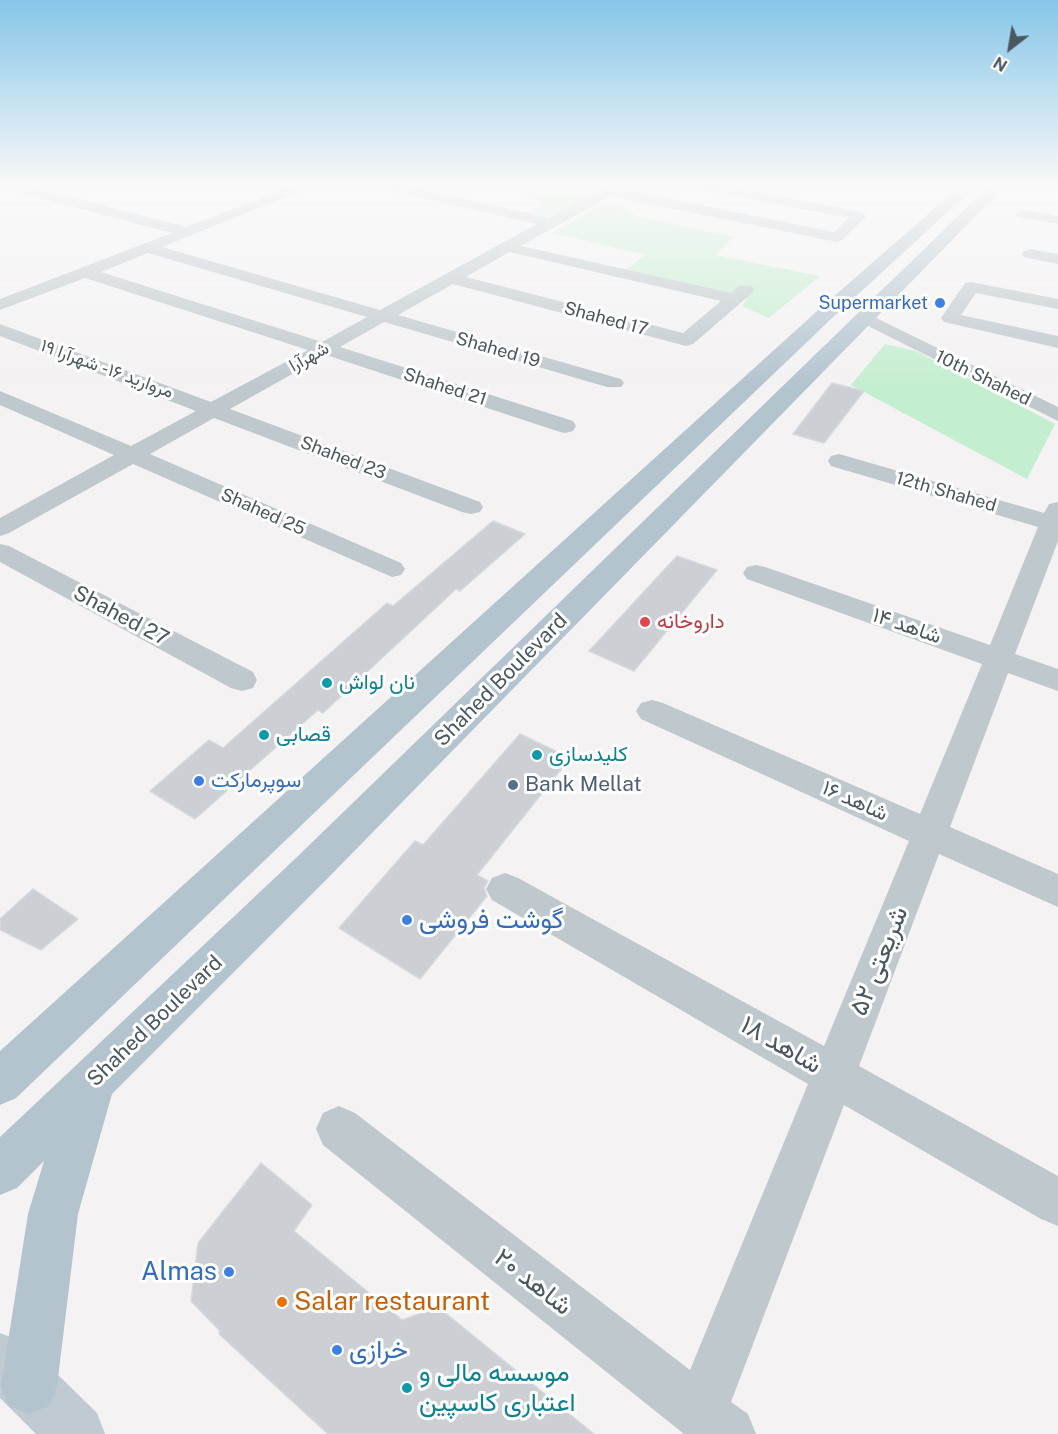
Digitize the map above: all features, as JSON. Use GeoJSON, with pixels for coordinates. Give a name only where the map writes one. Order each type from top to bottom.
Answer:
{"type":"FeatureCollection","features":[{"type":"Feature","properties":{"kind":"main road","name":"Shahed Boulevard"},"geometry":{"type":"LineString","coordinates":[[0,1082],[823,316],[894,253]]}},
{"type":"Feature","properties":{"kind":"main road","name":"Shahed Boulevard"},"geometry":{"type":"LineString","coordinates":[[0,1171],[92,1083],[931,253]]}},
{"type":"Feature","properties":{"kind":"main road"},"geometry":{"type":"LineString","coordinates":[[0,1060],[46,1040]]}},
{"type":"Feature","properties":{"kind":"main road"},"geometry":{"type":"LineString","coordinates":[[76,1434],[15,1374],[53,1214],[92,1083]]}},
{"type":"Feature","properties":{"kind":"street"},"geometry":{"type":"LineString","coordinates":[[0,305],[134,253]]}},
{"type":"Feature","properties":{"kind":"street","name":"Shahed 19"},"geometry":{"type":"LineString","coordinates":[[164,253],[614,383]]}},
{"type":"Feature","properties":{"kind":"street","name":"شهرآرا"},"geometry":{"type":"LineString","coordinates":[[0,528],[496,253]]}},
{"type":"Feature","properties":{"kind":"street","name":"Shahed 17"},"geometry":{"type":"LineString","coordinates":[[451,278],[686,340],[739,294],[536,253]]}},
{"type":"Feature","properties":{"kind":"street"},"geometry":{"type":"LineString","coordinates":[[1030,254],[1058,259]]}},
{"type":"Feature","properties":{"kind":"street","name":"Shahed 21"},"geometry":{"type":"LineString","coordinates":[[85,272],[565,426]]}},
{"type":"Feature","properties":{"kind":"street"},"geometry":{"type":"LineString","coordinates":[[1058,304],[971,287],[950,318],[1058,342]]}},
{"type":"Feature","properties":{"kind":"street","name":"10th Shahed"},"geometry":{"type":"LineString","coordinates":[[866,318],[1058,415]]}},
{"type":"Feature","properties":{"kind":"street","name":"مروارید ۱۶- شهرآرا ۱۹"},"geometry":{"type":"LineString","coordinates":[[0,330],[215,409]]}},
{"type":"Feature","properties":{"kind":"street"},"geometry":{"type":"LineString","coordinates":[[844,340],[908,341]]}},
{"type":"Feature","properties":{"kind":"street","name":"Shahed 25"},"geometry":{"type":"LineString","coordinates":[[0,397],[392,569]]}},
{"type":"Feature","properties":{"kind":"street","name":"Shahed 23"},"geometry":{"type":"LineString","coordinates":[[215,409],[471,507]]}},
{"type":"Feature","properties":{"kind":"street","name":"12th Shahed"},"geometry":{"type":"LineString","coordinates":[[839,461],[1055,516]]}},
{"type":"Feature","properties":{"kind":"street","name":"شریعتی ۵۲"},"geometry":{"type":"LineString","coordinates":[[714,1423],[834,1075],[998,659],[1045,577],[1055,516]]}},
{"type":"Feature","properties":{"kind":"street","name":"Shahed 27"},"geometry":{"type":"LineString","coordinates":[[0,552],[242,680]]}},
{"type":"Feature","properties":{"kind":"street","name":"شاهد ۱۴"},"geometry":{"type":"LineString","coordinates":[[756,573],[1058,680]]}},
{"type":"Feature","properties":{"kind":"street","name":"شاهد ۱۶"},"geometry":{"type":"LineString","coordinates":[[652,711],[1058,891]]}},
{"type":"Feature","properties":{"kind":"street","name":"شاهد ۱۸"},"geometry":{"type":"LineString","coordinates":[[505,888],[1058,1202]]}},
{"type":"Feature","properties":{"kind":"street","name":"شاهد ۲۰"},"geometry":{"type":"LineString","coordinates":[[339,1129],[714,1423]]}},
{"type":"Feature","properties":{"kind":"green space"},"geometry":{"type":"Polygon","coordinates":[[[637,253],[717,253],[715,255],[820,276],[769,318],[742,306],[747,299],[624,270],[646,255],[637,253]]]}},
{"type":"Feature","properties":{"kind":"green space"},"geometry":{"type":"Polygon","coordinates":[[[885,344],[916,351],[1055,424],[1027,479],[851,385],[885,344]]]}},
{"type":"Feature","properties":{"kind":"building"},"geometry":{"type":"Polygon","coordinates":[[[832,383],[864,391],[824,443],[793,434],[832,383]]]}},
{"type":"Feature","properties":{"kind":"building"},"geometry":{"type":"Polygon","coordinates":[[[493,521],[525,534],[460,591],[456,589],[323,713],[318,710],[195,819],[150,791],[209,740],[223,748],[387,603],[393,606],[493,521]]]}},
{"type":"Feature","properties":{"kind":"building"},"geometry":{"type":"Polygon","coordinates":[[[677,556],[717,570],[634,671],[589,651],[677,556]]]}},
{"type":"Feature","properties":{"kind":"building"},"geometry":{"type":"Polygon","coordinates":[[[520,734],[570,758],[477,875],[488,881],[484,888],[487,896],[420,979],[339,928],[415,841],[423,845],[520,734]]]}},
{"type":"Feature","properties":{"kind":"building"},"geometry":{"type":"Polygon","coordinates":[[[33,889],[78,919],[41,950],[0,930],[0,919],[33,889]]]}},
{"type":"Feature","properties":{"kind":"building"},"geometry":{"type":"Polygon","coordinates":[[[261,1163],[312,1205],[294,1231],[402,1320],[438,1307],[594,1434],[328,1434],[219,1334],[220,1331],[191,1301],[198,1243],[261,1163]]]}},
{"type":"Feature","properties":{"kind":"place","name":"Supermarket"},"geometry":{"type":"Point","coordinates":[940,303]}},
{"type":"Feature","properties":{"kind":"place","name":"داروخانه"},"geometry":{"type":"Point","coordinates":[645,622]}},
{"type":"Feature","properties":{"kind":"place","name":"نان لواش"},"geometry":{"type":"Point","coordinates":[327,683]}},
{"type":"Feature","properties":{"kind":"place","name":"قصابی"},"geometry":{"type":"Point","coordinates":[264,735]}},
{"type":"Feature","properties":{"kind":"place","name":"کلیدسازی"},"geometry":{"type":"Point","coordinates":[537,755]}},
{"type":"Feature","properties":{"kind":"place","name":"سوپرمارکت"},"geometry":{"type":"Point","coordinates":[199,781]}},
{"type":"Feature","properties":{"kind":"place","name":"Bank Mellat"},"geometry":{"type":"Point","coordinates":[513,785]}},
{"type":"Feature","properties":{"kind":"place","name":"گوشت فروشی"},"geometry":{"type":"Point","coordinates":[407,920]}},
{"type":"Feature","properties":{"kind":"place","name":"Almas"},"geometry":{"type":"Point","coordinates":[229,1272]}},
{"type":"Feature","properties":{"kind":"place","name":"Salar restaurant"},"geometry":{"type":"Point","coordinates":[282,1302]}},
{"type":"Feature","properties":{"kind":"place","name":"خرازی"},"geometry":{"type":"Point","coordinates":[337,1350]}},
{"type":"Feature","properties":{"kind":"place","name":"موسسه مالی و اعتباری کاسپین"},"geometry":{"type":"Point","coordinates":[407,1388]}}]}
